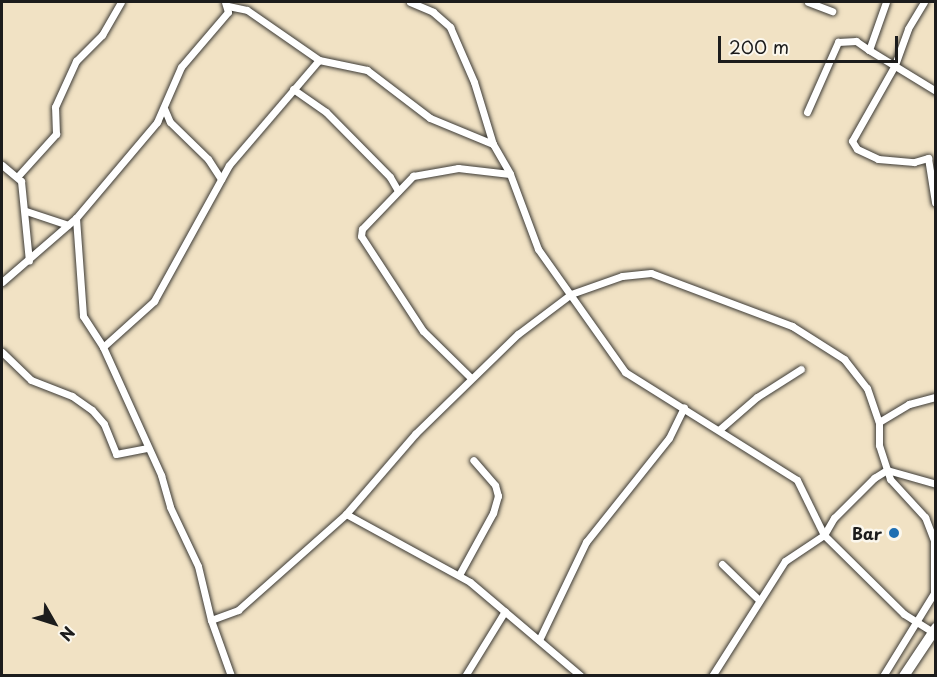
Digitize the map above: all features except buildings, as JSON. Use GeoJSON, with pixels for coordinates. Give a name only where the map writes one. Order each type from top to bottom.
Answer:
{"type":"FeatureCollection","features":[{"type":"Feature","properties":{"kind":"highway"},"geometry":{"type":"LineString","coordinates":[[904,675],[934,630]]}},
{"type":"Feature","properties":{"kind":"street"},"geometry":{"type":"LineString","coordinates":[[18,176],[56,134],[55,107],[76,61],[102,35],[122,2]]}},
{"type":"Feature","properties":{"kind":"street"},"geometry":{"type":"LineString","coordinates":[[410,2],[433,12],[450,27],[474,82],[493,144],[510,174],[538,249],[625,372],[720,429],[797,480],[824,535],[916,622],[934,630]]}},
{"type":"Feature","properties":{"kind":"street"},"geometry":{"type":"LineString","coordinates":[[808,2],[832,11]]}},
{"type":"Feature","properties":{"kind":"street"},"geometry":{"type":"LineString","coordinates":[[869,50],[886,2]]}},
{"type":"Feature","properties":{"kind":"street"},"geometry":{"type":"LineString","coordinates":[[924,2],[908,29],[896,65],[852,141],[857,149],[878,159],[914,162],[928,158],[935,202]]}},
{"type":"Feature","properties":{"kind":"street"},"geometry":{"type":"LineString","coordinates":[[2,282],[76,218],[164,108],[181,67],[228,12],[227,4],[247,10],[318,60],[367,70],[430,118],[493,144]]}},
{"type":"Feature","properties":{"kind":"street"},"geometry":{"type":"LineString","coordinates":[[807,112],[838,42],[856,41],[936,91]]}},
{"type":"Feature","properties":{"kind":"street"},"geometry":{"type":"LineString","coordinates":[[103,347],[154,301],[220,179],[318,60]]}},
{"type":"Feature","properties":{"kind":"street"},"geometry":{"type":"LineString","coordinates":[[293,89],[326,112],[390,177],[398,191]]}},
{"type":"Feature","properties":{"kind":"street"},"geometry":{"type":"LineString","coordinates":[[164,108],[170,122],[208,159],[220,179]]}},
{"type":"Feature","properties":{"kind":"street"},"geometry":{"type":"LineString","coordinates":[[2,165],[18,176],[26,211],[29,261]]}},
{"type":"Feature","properties":{"kind":"street"},"geometry":{"type":"LineString","coordinates":[[471,378],[423,331],[361,236],[370,219],[413,176],[445,169],[510,174]]}},
{"type":"Feature","properties":{"kind":"street"},"geometry":{"type":"LineString","coordinates":[[26,211],[68,225]]}},
{"type":"Feature","properties":{"kind":"street"},"geometry":{"type":"LineString","coordinates":[[76,218],[83,316],[103,347],[138,420],[146,448],[198,566],[211,620],[231,675]]}},
{"type":"Feature","properties":{"kind":"street"},"geometry":{"type":"LineString","coordinates":[[211,620],[238,610],[346,514],[415,434],[518,334],[571,294],[641,272],[780,320],[844,359],[867,388],[879,422],[879,445],[890,479],[925,517],[934,540],[934,593],[883,675]]}},
{"type":"Feature","properties":{"kind":"street"},"geometry":{"type":"LineString","coordinates":[[2,352],[31,380],[72,396],[92,410],[104,424],[116,454],[146,448]]}},
{"type":"Feature","properties":{"kind":"street"},"geometry":{"type":"LineString","coordinates":[[720,429],[757,397],[801,369]]}},
{"type":"Feature","properties":{"kind":"street"},"geometry":{"type":"LineString","coordinates":[[879,422],[909,404],[936,397]]}},
{"type":"Feature","properties":{"kind":"street"},"geometry":{"type":"LineString","coordinates":[[539,640],[586,542],[669,438],[684,407]]}},
{"type":"Feature","properties":{"kind":"street"},"geometry":{"type":"LineString","coordinates":[[459,575],[493,513],[498,496],[495,485],[473,460]]}},
{"type":"Feature","properties":{"kind":"street"},"geometry":{"type":"LineString","coordinates":[[887,470],[936,484]]}},
{"type":"Feature","properties":{"kind":"street"},"geometry":{"type":"LineString","coordinates":[[712,675],[785,561],[824,535],[834,518],[887,470]]}},
{"type":"Feature","properties":{"kind":"street"},"geometry":{"type":"LineString","coordinates":[[346,514],[459,575],[581,675]]}},
{"type":"Feature","properties":{"kind":"street"},"geometry":{"type":"LineString","coordinates":[[722,564],[759,600]]}},
{"type":"Feature","properties":{"kind":"street"},"geometry":{"type":"LineString","coordinates":[[465,675],[505,611]]}},
{"type":"Feature","properties":{"kind":"place","name":"Bar"},"geometry":{"type":"Point","coordinates":[894,533]}}]}
